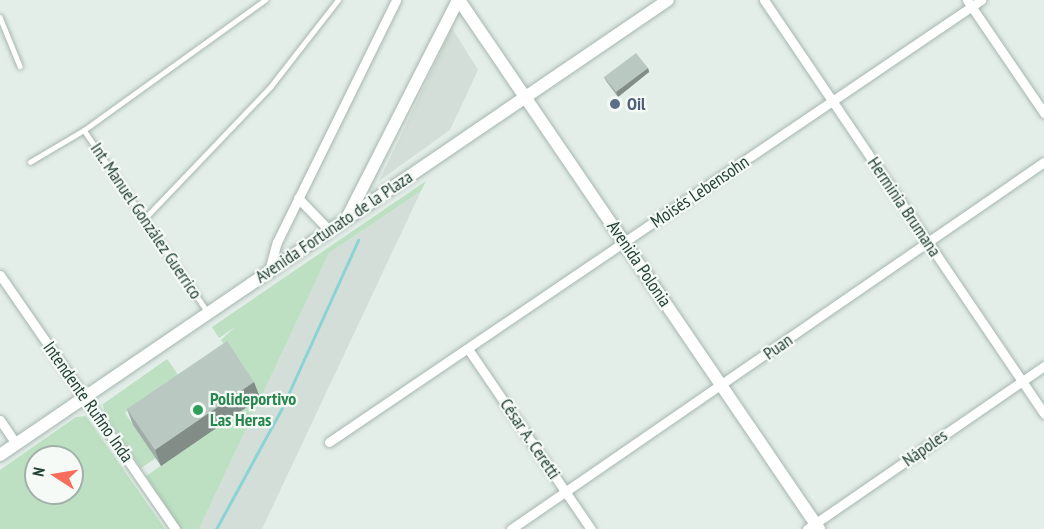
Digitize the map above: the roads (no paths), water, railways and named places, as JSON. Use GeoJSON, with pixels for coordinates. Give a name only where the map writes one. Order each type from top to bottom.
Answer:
{"type":"FeatureCollection","features":[{"type":"Feature","properties":{"kind":"main road","name":"Avenida Polonia"},"geometry":{"type":"LineString","coordinates":[[458,0],[722,386],[814,527]]}},
{"type":"Feature","properties":{"kind":"main road"},"geometry":{"type":"LineString","coordinates":[[347,218],[458,0]]}},
{"type":"Feature","properties":{"kind":"main road","name":"Avenida Fortunato de la Plaza"},"geometry":{"type":"LineString","coordinates":[[0,455],[668,0]]}},
{"type":"Feature","properties":{"kind":"street"},"geometry":{"type":"LineString","coordinates":[[269,271],[277,242],[396,0]]}},
{"type":"Feature","properties":{"kind":"street","name":"Herminia Brumana"},"geometry":{"type":"LineString","coordinates":[[764,0],[1044,414]]}},
{"type":"Feature","properties":{"kind":"street","name":"Moisés Lebensohn"},"geometry":{"type":"LineString","coordinates":[[328,442],[625,244],[969,3],[981,0]]}},
{"type":"Feature","properties":{"kind":"street"},"geometry":{"type":"LineString","coordinates":[[969,3],[1044,113]]}},
{"type":"Feature","properties":{"kind":"street","name":"Puan"},"geometry":{"type":"LineString","coordinates":[[511,529],[722,386],[1044,162]]}},
{"type":"Feature","properties":{"kind":"street"},"geometry":{"type":"LineString","coordinates":[[298,198],[329,230]]}},
{"type":"Feature","properties":{"kind":"street","name":"Intendente Rufino Inda"},"geometry":{"type":"LineString","coordinates":[[0,275],[86,396],[175,529]]}},
{"type":"Feature","properties":{"kind":"street","name":"César A. Ceretti"},"geometry":{"type":"LineString","coordinates":[[468,350],[591,529]]}},
{"type":"Feature","properties":{"kind":"street","name":"Nápoles"},"geometry":{"type":"LineString","coordinates":[[814,527],[1044,366]]}},
{"type":"Feature","properties":{"kind":"street"},"geometry":{"type":"LineString","coordinates":[[0,420],[16,444]]}},
{"type":"Feature","properties":{"kind":"lane"},"geometry":{"type":"LineString","coordinates":[[30,162],[84,130],[266,0]]}},
{"type":"Feature","properties":{"kind":"lane"},"geometry":{"type":"LineString","coordinates":[[146,218],[271,86],[338,0]]}},
{"type":"Feature","properties":{"kind":"lane"},"geometry":{"type":"LineString","coordinates":[[0,17],[20,66]]}},
{"type":"Feature","properties":{"kind":"lane","name":"Int. Manuel González Guerrico"},"geometry":{"type":"LineString","coordinates":[[84,130],[146,218],[208,313]]}},
{"type":"Feature","properties":{"kind":"waterway"},"geometry":{"type":"LineString","coordinates":[[216,529],[281,410],[358,240]]}},
{"type":"Feature","properties":{"kind":"place","name":"Oil"},"geometry":{"type":"Point","coordinates":[615,104]}},
{"type":"Feature","properties":{"kind":"place","name":"Polideportivo Las Heras"},"geometry":{"type":"Point","coordinates":[198,410]}}]}
